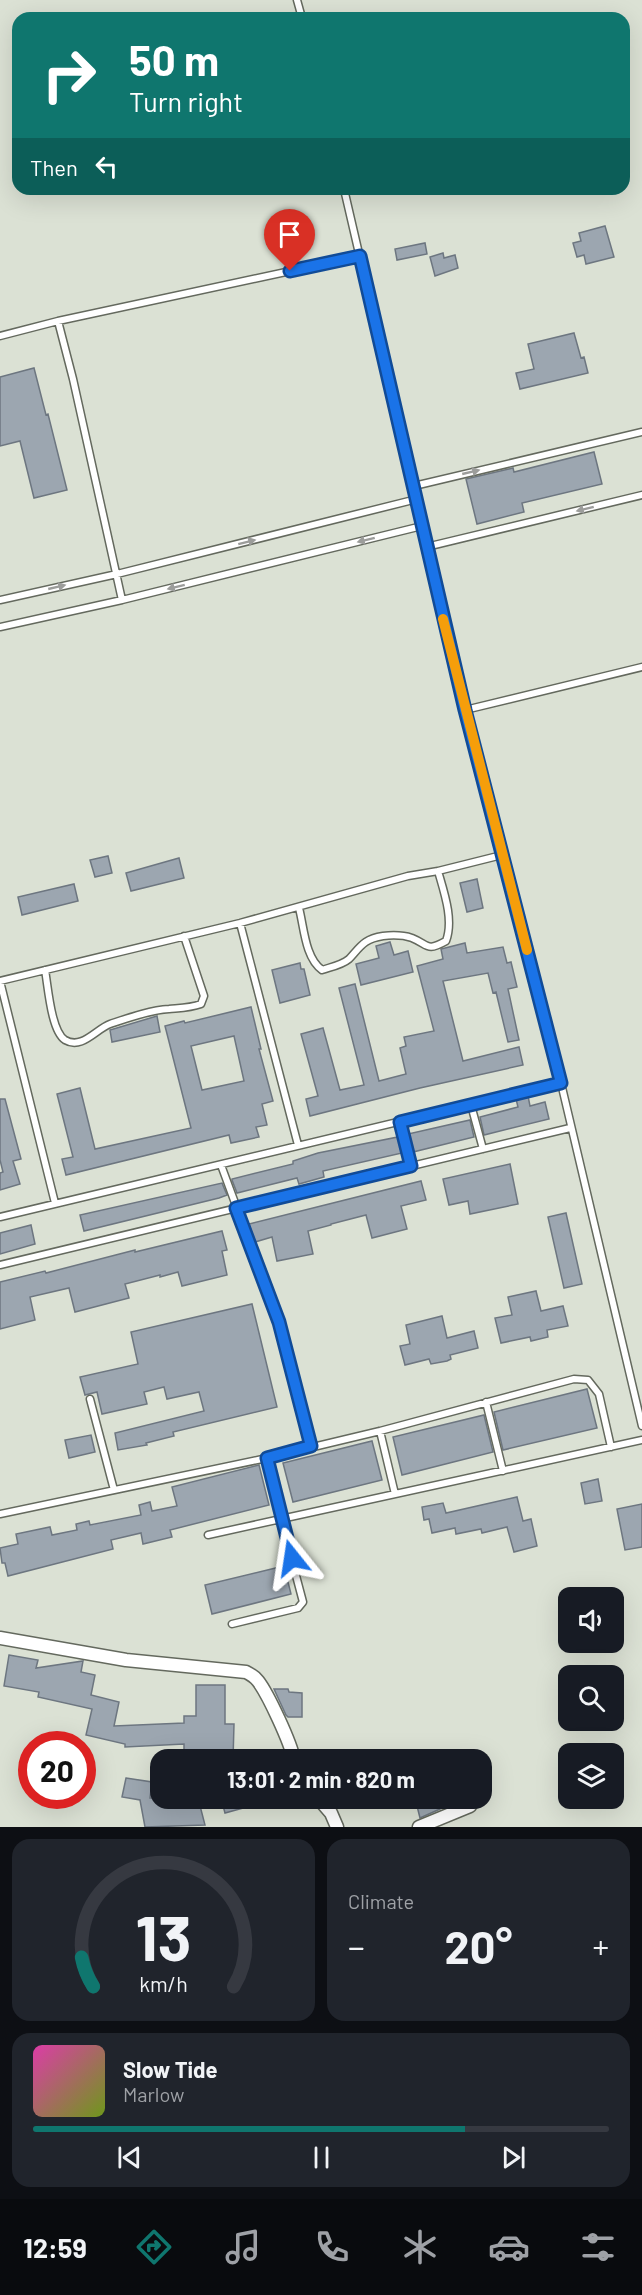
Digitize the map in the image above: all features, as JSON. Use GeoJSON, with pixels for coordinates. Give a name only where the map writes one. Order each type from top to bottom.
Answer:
{"type":"FeatureCollection","features":[{"type":"Feature","properties":{"kind":"street"},"geometry":{"type":"LineString","coordinates":[[0,1638],[126,1660],[246,1672],[258,1681],[292,1749]]}},
{"type":"Feature","properties":{"kind":"street"},"geometry":{"type":"LineString","coordinates":[[328,1809],[337,1827]]}},
{"type":"Feature","properties":{"kind":"street"},"geometry":{"type":"LineString","coordinates":[[419,1827],[463,1809]]}},
{"type":"Feature","properties":{"kind":"lane"},"geometry":{"type":"LineString","coordinates":[[345,195],[465,710],[561,1083],[642,1426]]}},
{"type":"Feature","properties":{"kind":"lane"},"geometry":{"type":"LineString","coordinates":[[0,336],[58,321],[360,256]]}},
{"type":"Feature","properties":{"kind":"lane"},"geometry":{"type":"LineString","coordinates":[[58,321],[122,600]]}},
{"type":"Feature","properties":{"kind":"lane"},"geometry":{"type":"LineString","coordinates":[[414,486],[642,432]]}},
{"type":"Feature","properties":{"kind":"lane"},"geometry":{"type":"LineString","coordinates":[[426,547],[642,497]]}},
{"type":"Feature","properties":{"kind":"lane"},"geometry":{"type":"LineString","coordinates":[[0,600],[117,574],[417,499]]}},
{"type":"Feature","properties":{"kind":"lane"},"geometry":{"type":"LineString","coordinates":[[0,627],[122,600],[422,526]]}},
{"type":"Feature","properties":{"kind":"lane"},"geometry":{"type":"LineString","coordinates":[[465,710],[642,668]]}},
{"type":"Feature","properties":{"kind":"lane"},"geometry":{"type":"LineString","coordinates":[[55,1203],[0,981],[299,908],[408,876],[502,855]]}},
{"type":"Feature","properties":{"kind":"lane"},"geometry":{"type":"LineString","coordinates":[[299,908],[309,950],[315,965],[322,970],[348,960],[366,941],[384,936],[402,936],[413,939],[425,947],[437,946],[446,941],[450,932],[446,898],[438,871]]}},
{"type":"Feature","properties":{"kind":"lane"},"geometry":{"type":"LineString","coordinates":[[240,923],[298,1146]]}},
{"type":"Feature","properties":{"kind":"lane"},"geometry":{"type":"LineString","coordinates":[[45,970],[56,1031],[71,1042],[80,1041],[91,1038],[107,1025],[157,1011],[188,1008],[201,1004],[204,996],[184,936]]}},
{"type":"Feature","properties":{"kind":"lane"},"geometry":{"type":"LineString","coordinates":[[0,1217],[561,1083]]}},
{"type":"Feature","properties":{"kind":"lane"},"geometry":{"type":"LineString","coordinates":[[471,1105],[483,1149]]}},
{"type":"Feature","properties":{"kind":"lane"},"geometry":{"type":"LineString","coordinates":[[400,1122],[411,1166]]}},
{"type":"Feature","properties":{"kind":"lane"},"geometry":{"type":"LineString","coordinates":[[0,1265],[570,1128]]}},
{"type":"Feature","properties":{"kind":"lane"},"geometry":{"type":"LineString","coordinates":[[220,1165],[279,1322],[311,1446]]}},
{"type":"Feature","properties":{"kind":"lane"},"geometry":{"type":"LineString","coordinates":[[0,1514],[267,1458],[380,1431],[574,1378],[588,1380],[598,1394],[611,1447]]}},
{"type":"Feature","properties":{"kind":"lane"},"geometry":{"type":"LineString","coordinates":[[90,1399],[114,1490]]}},
{"type":"Feature","properties":{"kind":"lane"},"geometry":{"type":"LineString","coordinates":[[486,1402],[503,1472]]}},
{"type":"Feature","properties":{"kind":"lane"},"geometry":{"type":"LineString","coordinates":[[380,1431],[395,1494]]}},
{"type":"Feature","properties":{"kind":"lane"},"geometry":{"type":"LineString","coordinates":[[208,1535],[642,1440]]}},
{"type":"Feature","properties":{"kind":"lane"},"geometry":{"type":"LineString","coordinates":[[232,1624],[298,1608],[303,1602],[267,1458]]}},
{"type":"Feature","properties":{"kind":"building"},"geometry":{"type":"Polygon","coordinates":[[[605,226],[614,257],[586,264],[584,255],[577,257],[573,243],[581,241],[579,233],[605,226]]]}},
{"type":"Feature","properties":{"kind":"building"},"geometry":{"type":"Polygon","coordinates":[[[425,243],[427,254],[397,260],[395,249],[425,243]]]}},
{"type":"Feature","properties":{"kind":"building"},"geometry":{"type":"Polygon","coordinates":[[[443,253],[444,258],[455,255],[458,268],[435,276],[430,257],[443,253]]]}},
{"type":"Feature","properties":{"kind":"building"},"geometry":{"type":"Polygon","coordinates":[[[574,333],[588,373],[520,389],[516,373],[534,369],[528,344],[574,333]]]}},
{"type":"Feature","properties":{"kind":"building"},"geometry":{"type":"Polygon","coordinates":[[[34,368],[67,490],[34,498],[20,441],[0,446],[0,377],[34,368]]]}},
{"type":"Feature","properties":{"kind":"building"},"geometry":{"type":"Polygon","coordinates":[[[594,452],[602,484],[522,503],[524,512],[477,524],[466,479],[513,468],[514,472],[594,452]]]}},
{"type":"Feature","properties":{"kind":"building"},"geometry":{"type":"Polygon","coordinates":[[[108,856],[112,873],[95,877],[90,860],[108,856]]]}},
{"type":"Feature","properties":{"kind":"building"},"geometry":{"type":"Polygon","coordinates":[[[179,858],[184,878],[131,891],[126,873],[179,858]]]}},
{"type":"Feature","properties":{"kind":"building"},"geometry":{"type":"Polygon","coordinates":[[[477,879],[483,908],[467,912],[460,883],[477,879]]]}},
{"type":"Feature","properties":{"kind":"building"},"geometry":{"type":"Polygon","coordinates":[[[74,884],[78,901],[22,915],[18,897],[74,884]]]}},
{"type":"Feature","properties":{"kind":"building"},"geometry":{"type":"Polygon","coordinates":[[[390,942],[394,955],[408,951],[413,972],[361,985],[356,964],[379,958],[376,946],[390,942]]]}},
{"type":"Feature","properties":{"kind":"building"},"geometry":{"type":"Polygon","coordinates":[[[465,943],[467,953],[503,947],[507,963],[511,962],[517,987],[508,989],[519,1040],[508,1042],[496,992],[493,993],[488,973],[443,981],[463,1061],[519,1047],[523,1065],[310,1116],[306,1099],[318,1096],[301,1034],[323,1028],[340,1090],[364,1085],[339,988],[355,984],[379,1081],[406,1074],[400,1048],[406,1046],[404,1037],[434,1031],[417,966],[443,959],[441,949],[465,943]]]}},
{"type":"Feature","properties":{"kind":"building"},"geometry":{"type":"Polygon","coordinates":[[[300,963],[301,969],[304,969],[310,995],[280,1003],[272,970],[300,963]]]}},
{"type":"Feature","properties":{"kind":"building"},"geometry":{"type":"Polygon","coordinates":[[[251,1007],[273,1101],[262,1104],[267,1125],[256,1127],[259,1137],[231,1143],[229,1135],[66,1175],[62,1159],[73,1157],[57,1094],[80,1088],[95,1149],[191,1128],[165,1026],[184,1021],[185,1023],[251,1007]],[[234,1036],[191,1046],[202,1090],[244,1081],[234,1036]]]}},
{"type":"Feature","properties":{"kind":"building"},"geometry":{"type":"Polygon","coordinates":[[[157,1016],[160,1032],[112,1042],[110,1030],[157,1016]]]}},
{"type":"Feature","properties":{"kind":"building"},"geometry":{"type":"Polygon","coordinates":[[[528,1096],[530,1106],[545,1102],[549,1119],[484,1135],[480,1117],[518,1107],[516,1099],[528,1096]]]}},
{"type":"Feature","properties":{"kind":"building"},"geometry":{"type":"Polygon","coordinates":[[[0,1099],[5,1099],[21,1159],[13,1161],[20,1184],[0,1190],[0,1173],[3,1172],[0,1160],[0,1099]]]}},
{"type":"Feature","properties":{"kind":"building"},"geometry":{"type":"Polygon","coordinates":[[[470,1120],[474,1137],[413,1152],[408,1134],[470,1120]]]}},
{"type":"Feature","properties":{"kind":"building"},"geometry":{"type":"Polygon","coordinates":[[[398,1137],[402,1153],[323,1171],[324,1177],[299,1184],[297,1178],[237,1193],[232,1180],[293,1164],[293,1161],[318,1153],[398,1137]]]}},
{"type":"Feature","properties":{"kind":"building"},"geometry":{"type":"Polygon","coordinates":[[[510,1164],[518,1204],[470,1214],[468,1201],[449,1205],[443,1179],[510,1164]]]}},
{"type":"Feature","properties":{"kind":"building"},"geometry":{"type":"Polygon","coordinates":[[[421,1181],[426,1200],[401,1206],[407,1229],[372,1238],[366,1215],[331,1224],[308,1231],[313,1254],[277,1261],[272,1237],[255,1242],[249,1224],[421,1181]]]}},
{"type":"Feature","properties":{"kind":"building"},"geometry":{"type":"Polygon","coordinates":[[[222,1183],[227,1195],[219,1198],[84,1231],[80,1215],[222,1183]]]}},
{"type":"Feature","properties":{"kind":"building"},"geometry":{"type":"Polygon","coordinates":[[[566,1213],[582,1284],[564,1288],[548,1217],[566,1213]]]}},
{"type":"Feature","properties":{"kind":"building"},"geometry":{"type":"Polygon","coordinates":[[[31,1225],[35,1244],[0,1254],[0,1233],[31,1225]]]}},
{"type":"Feature","properties":{"kind":"building"},"geometry":{"type":"Polygon","coordinates":[[[222,1231],[227,1250],[222,1251],[227,1275],[182,1286],[178,1272],[160,1277],[160,1275],[125,1284],[129,1298],[75,1312],[69,1288],[30,1297],[35,1320],[0,1329],[0,1282],[222,1231]]]}},
{"type":"Feature","properties":{"kind":"building"},"geometry":{"type":"Polygon","coordinates":[[[536,1291],[541,1311],[563,1306],[568,1326],[547,1330],[548,1337],[531,1341],[530,1337],[501,1343],[495,1318],[512,1315],[508,1297],[536,1291]]]}},
{"type":"Feature","properties":{"kind":"building"},"geometry":{"type":"Polygon","coordinates":[[[252,1304],[277,1407],[173,1432],[174,1436],[146,1443],[147,1445],[118,1450],[115,1433],[204,1411],[199,1392],[167,1399],[164,1387],[144,1392],[147,1404],[102,1414],[97,1392],[85,1395],[80,1377],[138,1364],[131,1332],[252,1304]]]}},
{"type":"Feature","properties":{"kind":"building"},"geometry":{"type":"Polygon","coordinates":[[[442,1316],[447,1338],[474,1331],[478,1348],[450,1355],[451,1359],[447,1361],[431,1364],[429,1359],[405,1365],[400,1346],[410,1344],[406,1325],[442,1316]]]}},
{"type":"Feature","properties":{"kind":"building"},"geometry":{"type":"Polygon","coordinates":[[[587,1389],[597,1428],[503,1450],[494,1412],[587,1389]]]}},
{"type":"Feature","properties":{"kind":"building"},"geometry":{"type":"Polygon","coordinates":[[[484,1415],[493,1452],[402,1475],[393,1437],[484,1415]]]}},
{"type":"Feature","properties":{"kind":"building"},"geometry":{"type":"Polygon","coordinates":[[[91,1435],[95,1452],[69,1458],[65,1440],[91,1435]]]}},
{"type":"Feature","properties":{"kind":"building"},"geometry":{"type":"Polygon","coordinates":[[[372,1441],[382,1480],[293,1502],[283,1463],[372,1441]]]}},
{"type":"Feature","properties":{"kind":"building"},"geometry":{"type":"Polygon","coordinates":[[[259,1465],[269,1505],[170,1530],[172,1537],[143,1544],[141,1533],[111,1540],[113,1549],[8,1576],[5,1563],[2,1563],[0,1548],[18,1544],[16,1534],[50,1527],[52,1535],[77,1530],[76,1524],[89,1521],[90,1525],[141,1515],[139,1505],[150,1502],[152,1511],[177,1506],[172,1487],[259,1465]]]}},
{"type":"Feature","properties":{"kind":"building"},"geometry":{"type":"Polygon","coordinates":[[[598,1479],[602,1501],[585,1504],[581,1483],[598,1479]]]}},
{"type":"Feature","properties":{"kind":"building"},"geometry":{"type":"Polygon","coordinates":[[[517,1497],[523,1521],[531,1519],[537,1546],[514,1552],[507,1527],[482,1533],[481,1529],[456,1534],[455,1528],[432,1533],[429,1519],[424,1520],[422,1507],[443,1503],[446,1513],[517,1497]]]}},
{"type":"Feature","properties":{"kind":"building"},"geometry":{"type":"Polygon","coordinates":[[[642,1504],[642,1547],[625,1550],[617,1509],[642,1504]]]}},
{"type":"Feature","properties":{"kind":"building"},"geometry":{"type":"Polygon","coordinates":[[[284,1566],[291,1594],[212,1614],[205,1585],[284,1566]]]}},
{"type":"Feature","properties":{"kind":"building"},"geometry":{"type":"Polygon","coordinates":[[[9,1655],[38,1660],[36,1668],[83,1661],[81,1672],[95,1675],[91,1695],[119,1702],[114,1726],[184,1723],[184,1716],[196,1716],[196,1685],[225,1685],[225,1724],[234,1724],[233,1749],[184,1749],[184,1744],[125,1747],[125,1744],[96,1737],[96,1731],[87,1731],[92,1709],[38,1697],[39,1692],[4,1686],[9,1655]]]}},
{"type":"Feature","properties":{"kind":"building"},"geometry":{"type":"Polygon","coordinates":[[[274,1689],[288,1689],[289,1692],[302,1693],[302,1717],[286,1715],[274,1689]]]}},
{"type":"Feature","properties":{"kind":"building"},"geometry":{"type":"Polygon","coordinates":[[[126,1778],[150,1782],[150,1809],[201,1809],[205,1825],[145,1827],[140,1800],[122,1797],[126,1778]]]}},
{"type":"Feature","properties":{"kind":"building"},"geometry":{"type":"Polygon","coordinates":[[[224,1809],[240,1809],[225,1813],[224,1809]]]}},
{"type":"Feature","properties":{"kind":"building"},"geometry":{"type":"Polygon","coordinates":[[[418,1809],[440,1809],[420,1818],[418,1809]]]}},
{"type":"Feature","properties":{"kind":"slow traffic"},"geometry":{"type":"LineString","coordinates":[[443,619],[527,950]]}},
{"type":"Feature","properties":{"kind":"route"},"geometry":{"type":"LineString","coordinates":[[290,271],[360,256],[465,710],[561,1083],[400,1122],[411,1166],[236,1208],[279,1322],[311,1446],[267,1458],[292,1558]]}}]}
